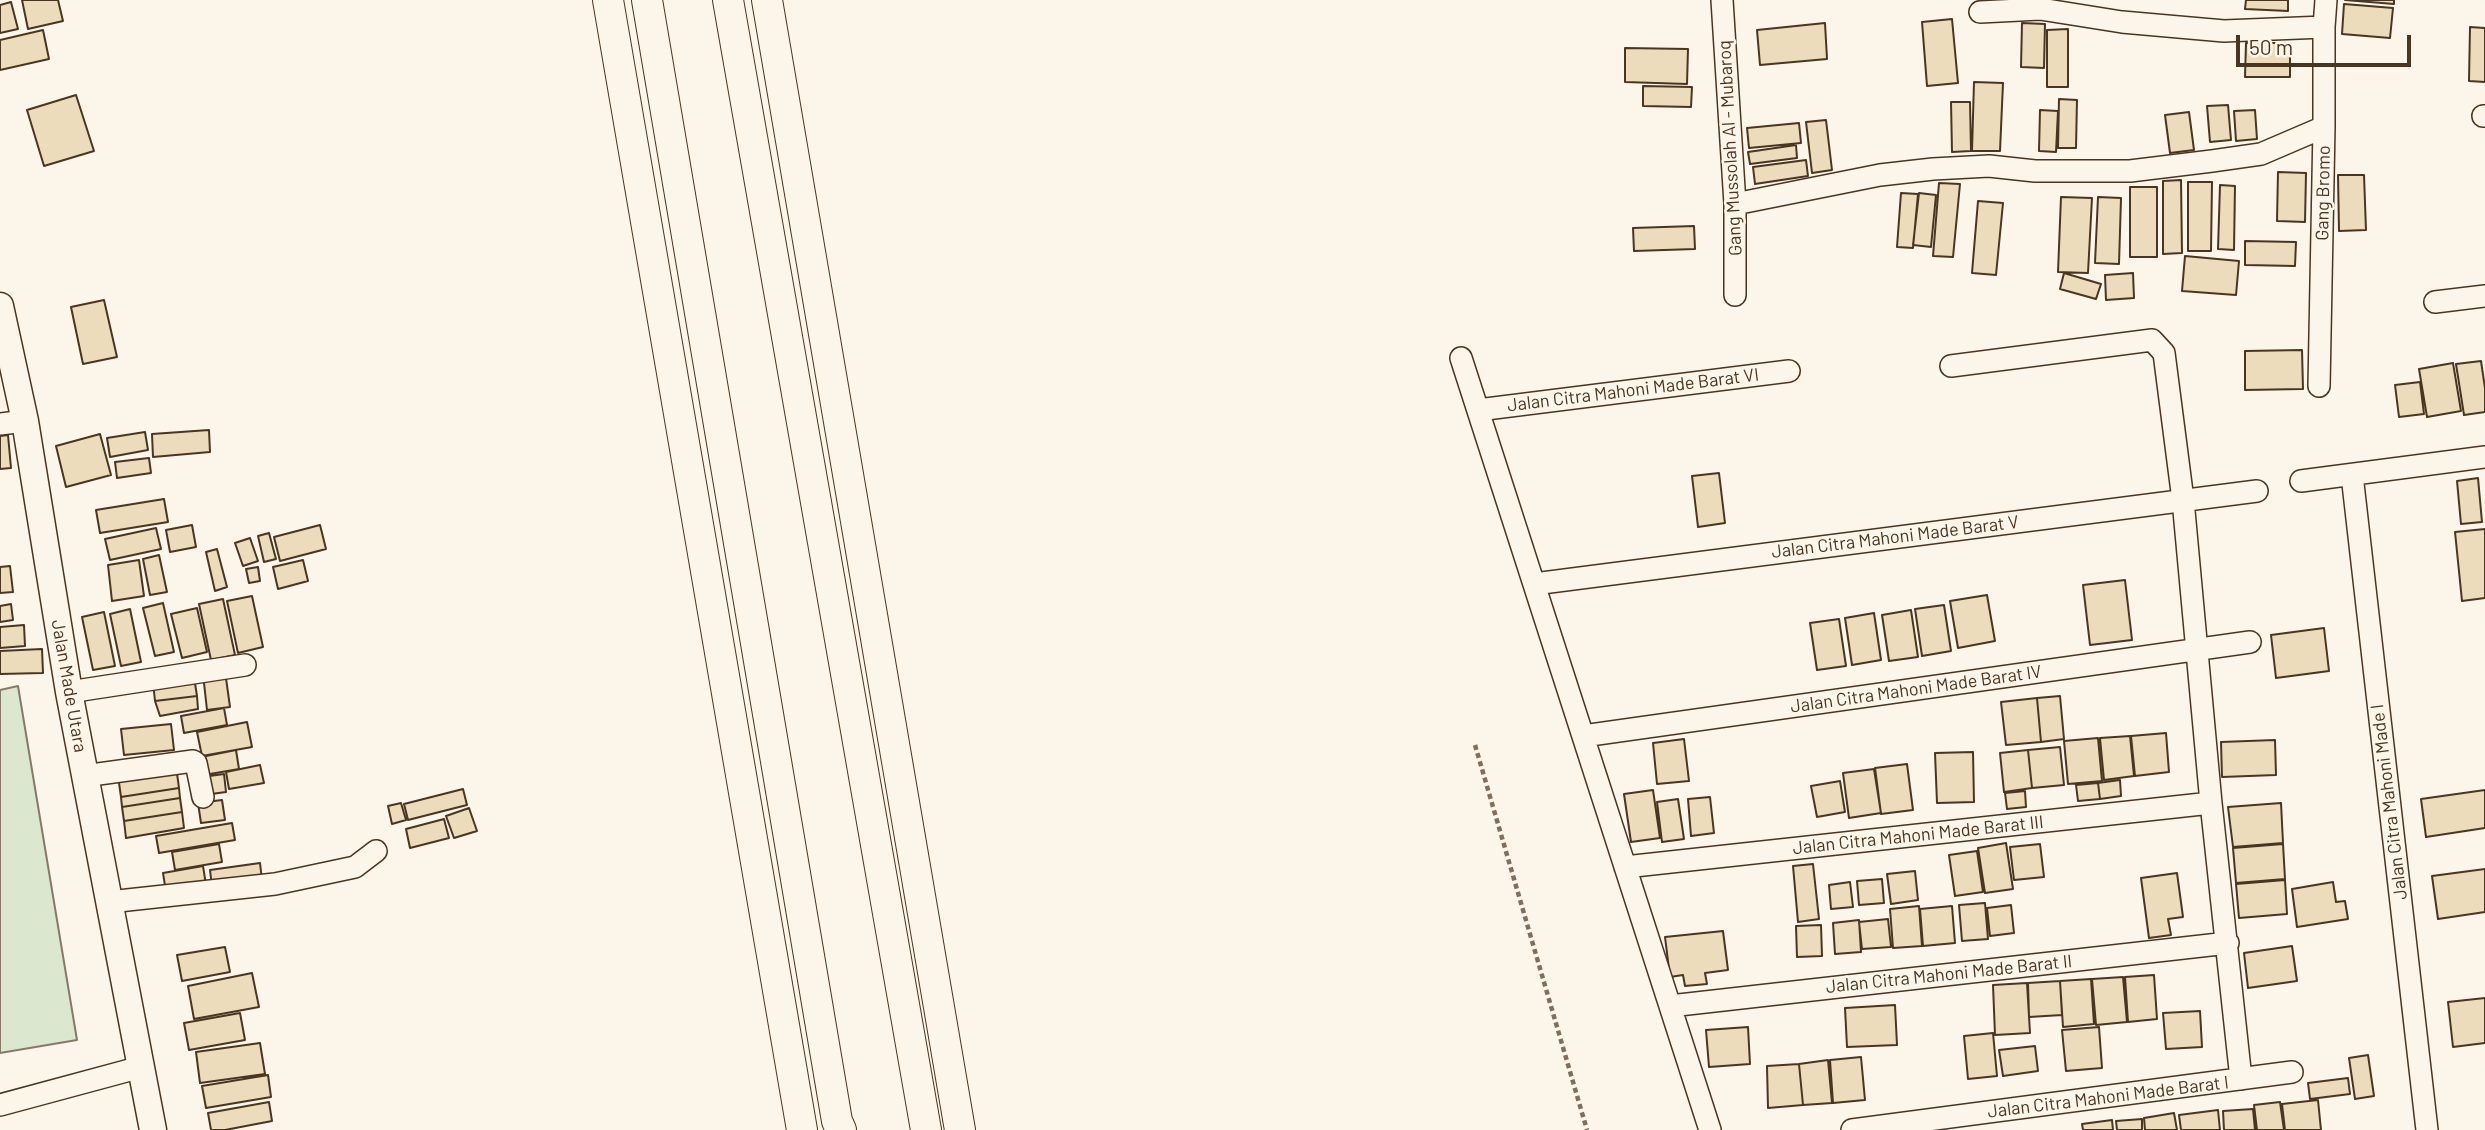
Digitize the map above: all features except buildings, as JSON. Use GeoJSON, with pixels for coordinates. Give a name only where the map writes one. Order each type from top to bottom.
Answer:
{"type":"FeatureCollection","features":[{"type":"Feature","properties":{"kind":"main road"},"geometry":{"type":"LineString","coordinates":[[608,0],[802,1130]]}},
{"type":"Feature","properties":{"kind":"main road"},"geometry":{"type":"LineString","coordinates":[[647,0],[832,1094],[841,1130]]}},
{"type":"Feature","properties":{"kind":"main road"},"geometry":{"type":"LineString","coordinates":[[728,0],[926,1130]]}},
{"type":"Feature","properties":{"kind":"main road"},"geometry":{"type":"LineString","coordinates":[[767,0],[960,1130]]}},
{"type":"Feature","properties":{"kind":"street","name":"Gang Mussolah Al - Mubaroq"},"geometry":{"type":"LineString","coordinates":[[1722,0],[1735,204],[1735,295]]}},
{"type":"Feature","properties":{"kind":"street","name":"Gang Bromo"},"geometry":{"type":"LineString","coordinates":[[2319,386],[2326,0]]}},
{"type":"Feature","properties":{"kind":"street"},"geometry":{"type":"LineString","coordinates":[[1980,12],[2040,9],[2122,22],[2224,31],[2324,27]]}},
{"type":"Feature","properties":{"kind":"street"},"geometry":{"type":"LineString","coordinates":[[1735,204],[1880,174],[1933,169],[1989,166],[2035,171],[2130,171],[2212,161],[2261,154],[2324,127]]}},
{"type":"Feature","properties":{"kind":"street"},"geometry":{"type":"LineString","coordinates":[[2435,302],[2485,296]]}},
{"type":"Feature","properties":{"kind":"street","name":"Jalan Made Utara"},"geometry":{"type":"LineString","coordinates":[[0,306],[13,423],[69,692],[153,1130]]}},
{"type":"Feature","properties":{"kind":"street"},"geometry":{"type":"LineString","coordinates":[[1951,366],[2152,340],[2164,353],[2183,500],[2211,803],[2241,1079]]}},
{"type":"Feature","properties":{"kind":"street"},"geometry":{"type":"LineString","coordinates":[[1461,358],[1710,1130]]}},
{"type":"Feature","properties":{"kind":"street","name":"Jalan Citra Mahoni Made Barat VI"},"geometry":{"type":"LineString","coordinates":[[1478,410],[1789,371]]}},
{"type":"Feature","properties":{"kind":"street"},"geometry":{"type":"LineString","coordinates":[[2301,481],[2485,457]]}},
{"type":"Feature","properties":{"kind":"street","name":"Jalan Citra Mahoni Made I"},"geometry":{"type":"LineString","coordinates":[[2352,475],[2427,1130]]}},
{"type":"Feature","properties":{"kind":"street","name":"Jalan Citra Mahoni Made Barat V"},"geometry":{"type":"LineString","coordinates":[[1534,584],[2257,491]]}},
{"type":"Feature","properties":{"kind":"street","name":"Jalan Citra Mahoni Made Barat IV"},"geometry":{"type":"LineString","coordinates":[[1583,736],[2250,642]]}},
{"type":"Feature","properties":{"kind":"street"},"geometry":{"type":"LineString","coordinates":[[69,692],[245,665]]}},
{"type":"Feature","properties":{"kind":"street"},"geometry":{"type":"LineString","coordinates":[[85,776],[193,761],[196,762],[203,797]]}},
{"type":"Feature","properties":{"kind":"street","name":"Jalan Citra Mahoni Made Barat III"},"geometry":{"type":"LineString","coordinates":[[1625,867],[2211,803]]}},
{"type":"Feature","properties":{"kind":"street"},"geometry":{"type":"LineString","coordinates":[[109,902],[275,884],[355,867],[376,851]]}},
{"type":"Feature","properties":{"kind":"street","name":"Jalan Citra Mahoni Made Barat II"},"geometry":{"type":"LineString","coordinates":[[1670,1006],[2228,943]]}},
{"type":"Feature","properties":{"kind":"street"},"geometry":{"type":"LineString","coordinates":[[0,1105],[141,1067]]}},
{"type":"Feature","properties":{"kind":"street","name":"Jalan Citra Mahoni Made Barat I"},"geometry":{"type":"LineString","coordinates":[[1852,1130],[1954,1123],[2292,1072]]}},
{"type":"Feature","properties":{"kind":"path"},"geometry":{"type":"LineString","coordinates":[[1475,745],[1587,1130]]}},
{"type":"Feature","properties":{"kind":"green space"},"geometry":{"type":"Polygon","coordinates":[[[18,686],[77,1040],[0,1053],[0,690],[18,686]]]}}]}
